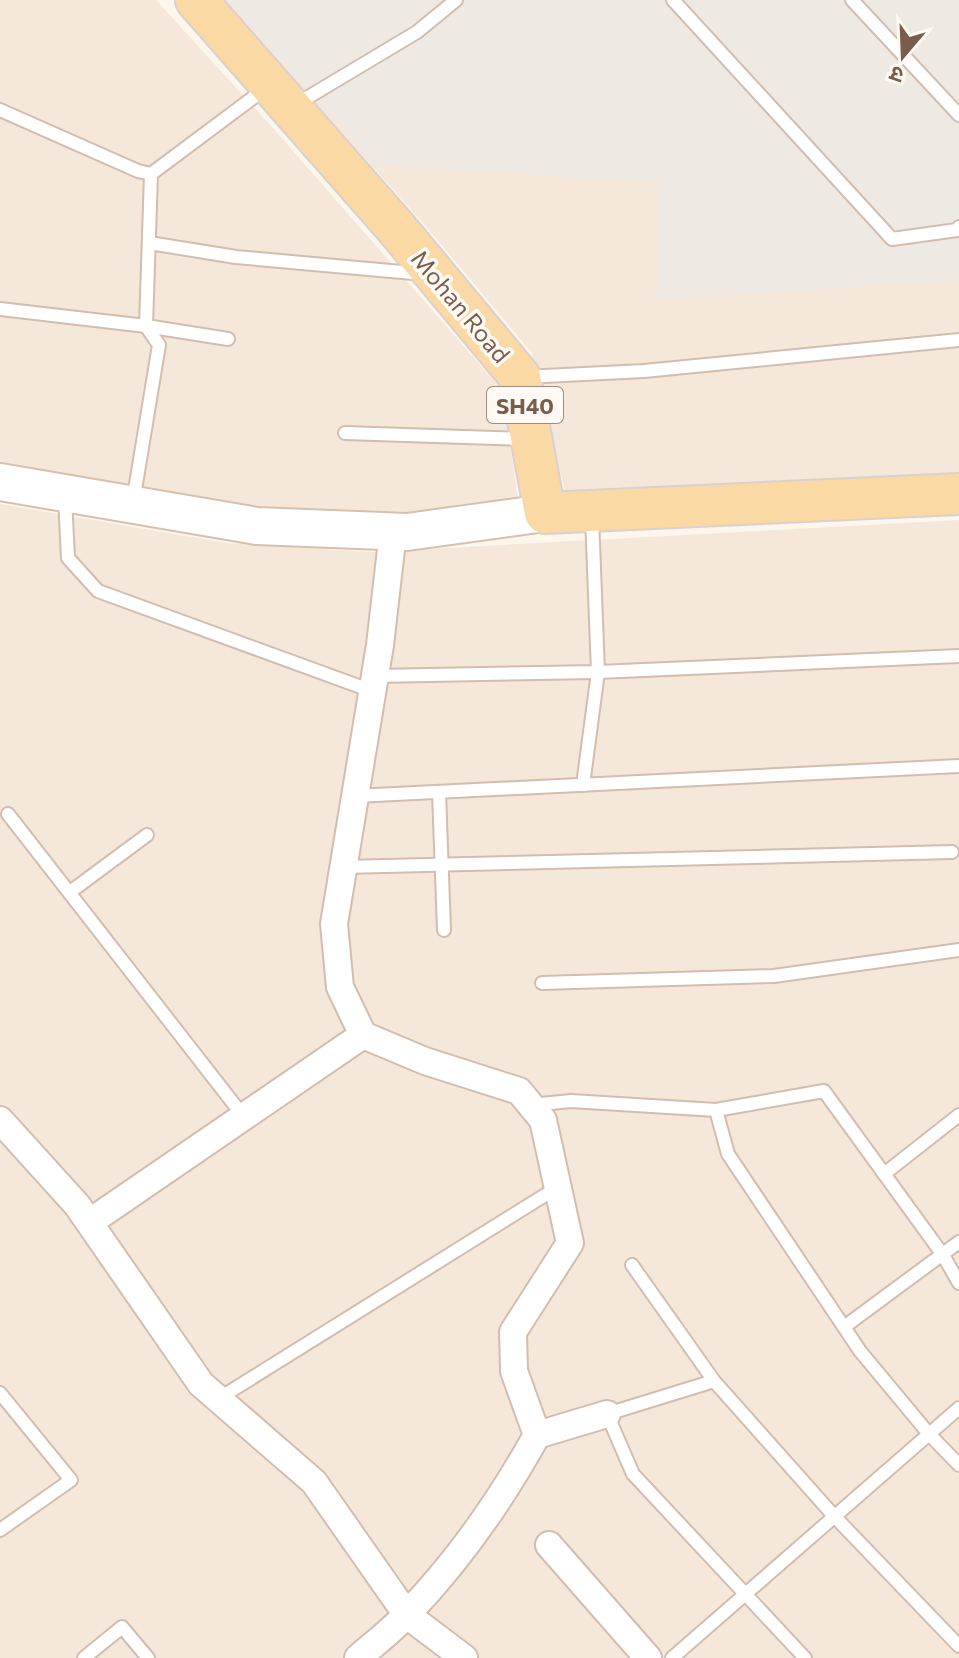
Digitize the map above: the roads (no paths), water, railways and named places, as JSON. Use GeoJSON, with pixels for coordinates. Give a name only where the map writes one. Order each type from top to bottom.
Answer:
{"type":"FeatureCollection","features":[{"type":"Feature","properties":{"kind":"main road","name":"Mohan Road"},"geometry":{"type":"LineString","coordinates":[[196,0],[520,377],[545,513]]}},
{"type":"Feature","properties":{"kind":"main road"},"geometry":{"type":"LineString","coordinates":[[545,513],[959,494]]}},
{"type":"Feature","properties":{"kind":"street"},"geometry":{"type":"LineString","coordinates":[[0,482],[257,526],[407,532],[545,513]]}},
{"type":"Feature","properties":{"kind":"street"},"geometry":{"type":"LineString","coordinates":[[393,532],[374,684],[334,924],[340,987],[363,1035],[425,1061],[519,1091],[543,1120],[570,1243],[513,1332],[514,1371],[537,1435]]}},
{"type":"Feature","properties":{"kind":"street"},"geometry":{"type":"LineString","coordinates":[[90,1222],[363,1035]]}},
{"type":"Feature","properties":{"kind":"street"},"geometry":{"type":"LineString","coordinates":[[0,1120],[90,1222],[201,1384],[314,1482],[407,1615],[464,1658]]}},
{"type":"Feature","properties":{"kind":"street"},"geometry":{"type":"LineString","coordinates":[[358,1658],[407,1615],[441,1576],[512,1480],[537,1435],[607,1414]]}},
{"type":"Feature","properties":{"kind":"street"},"geometry":{"type":"LineString","coordinates":[[549,1545],[648,1658]]}},
{"type":"Feature","properties":{"kind":"lane"},"geometry":{"type":"LineString","coordinates":[[0,110],[151,174],[281,96],[417,32],[456,0]]}},
{"type":"Feature","properties":{"kind":"lane"},"geometry":{"type":"LineString","coordinates":[[673,0],[892,239],[957,230],[959,227]]}},
{"type":"Feature","properties":{"kind":"lane"},"geometry":{"type":"LineString","coordinates":[[852,0],[959,115]]}},
{"type":"Feature","properties":{"kind":"lane"},"geometry":{"type":"LineString","coordinates":[[132,505],[159,345],[146,326],[151,174]]}},
{"type":"Feature","properties":{"kind":"lane"},"geometry":{"type":"LineString","coordinates":[[149,243],[236,257],[435,275]]}},
{"type":"Feature","properties":{"kind":"lane"},"geometry":{"type":"LineString","coordinates":[[0,309],[228,339]]}},
{"type":"Feature","properties":{"kind":"lane"},"geometry":{"type":"LineString","coordinates":[[520,377],[644,371],[959,340]]}},
{"type":"Feature","properties":{"kind":"lane"},"geometry":{"type":"LineString","coordinates":[[345,433],[531,439]]}},
{"type":"Feature","properties":{"kind":"lane"},"geometry":{"type":"LineString","coordinates":[[65,493],[68,558],[98,591],[374,684],[959,656]]}},
{"type":"Feature","properties":{"kind":"lane"},"geometry":{"type":"LineString","coordinates":[[583,785],[598,672],[591,511]]}},
{"type":"Feature","properties":{"kind":"lane"},"geometry":{"type":"LineString","coordinates":[[355,796],[959,766]]}},
{"type":"Feature","properties":{"kind":"lane"},"geometry":{"type":"LineString","coordinates":[[439,792],[444,930]]}},
{"type":"Feature","properties":{"kind":"lane"},"geometry":{"type":"LineString","coordinates":[[8,814],[244,1117]]}},
{"type":"Feature","properties":{"kind":"lane"},"geometry":{"type":"LineString","coordinates":[[70,892],[147,835]]}},
{"type":"Feature","properties":{"kind":"lane"},"geometry":{"type":"LineString","coordinates":[[343,867],[952,852]]}},
{"type":"Feature","properties":{"kind":"lane"},"geometry":{"type":"LineString","coordinates":[[542,983],[774,976],[959,950]]}},
{"type":"Feature","properties":{"kind":"lane"},"geometry":{"type":"LineString","coordinates":[[531,1105],[571,1101],[716,1110],[824,1091],[943,1255],[959,1283]]}},
{"type":"Feature","properties":{"kind":"lane"},"geometry":{"type":"LineString","coordinates":[[716,1110],[728,1154],[860,1351],[959,1465]]}},
{"type":"Feature","properties":{"kind":"lane"},"geometry":{"type":"LineString","coordinates":[[884,1174],[959,1115]]}},
{"type":"Feature","properties":{"kind":"lane"},"geometry":{"type":"LineString","coordinates":[[218,1399],[558,1187]]}},
{"type":"Feature","properties":{"kind":"lane"},"geometry":{"type":"LineString","coordinates":[[844,1327],[959,1242]]}},
{"type":"Feature","properties":{"kind":"lane"},"geometry":{"type":"LineString","coordinates":[[632,1265],[714,1381],[834,1516],[959,1646]]}},
{"type":"Feature","properties":{"kind":"lane"},"geometry":{"type":"LineString","coordinates":[[714,1381],[607,1414],[633,1474],[805,1658]]}},
{"type":"Feature","properties":{"kind":"lane"},"geometry":{"type":"LineString","coordinates":[[0,1393],[71,1480],[0,1530]]}},
{"type":"Feature","properties":{"kind":"lane"},"geometry":{"type":"LineString","coordinates":[[672,1658],[959,1408]]}},
{"type":"Feature","properties":{"kind":"lane"},"geometry":{"type":"LineString","coordinates":[[84,1658],[122,1627],[148,1658]]}}]}
